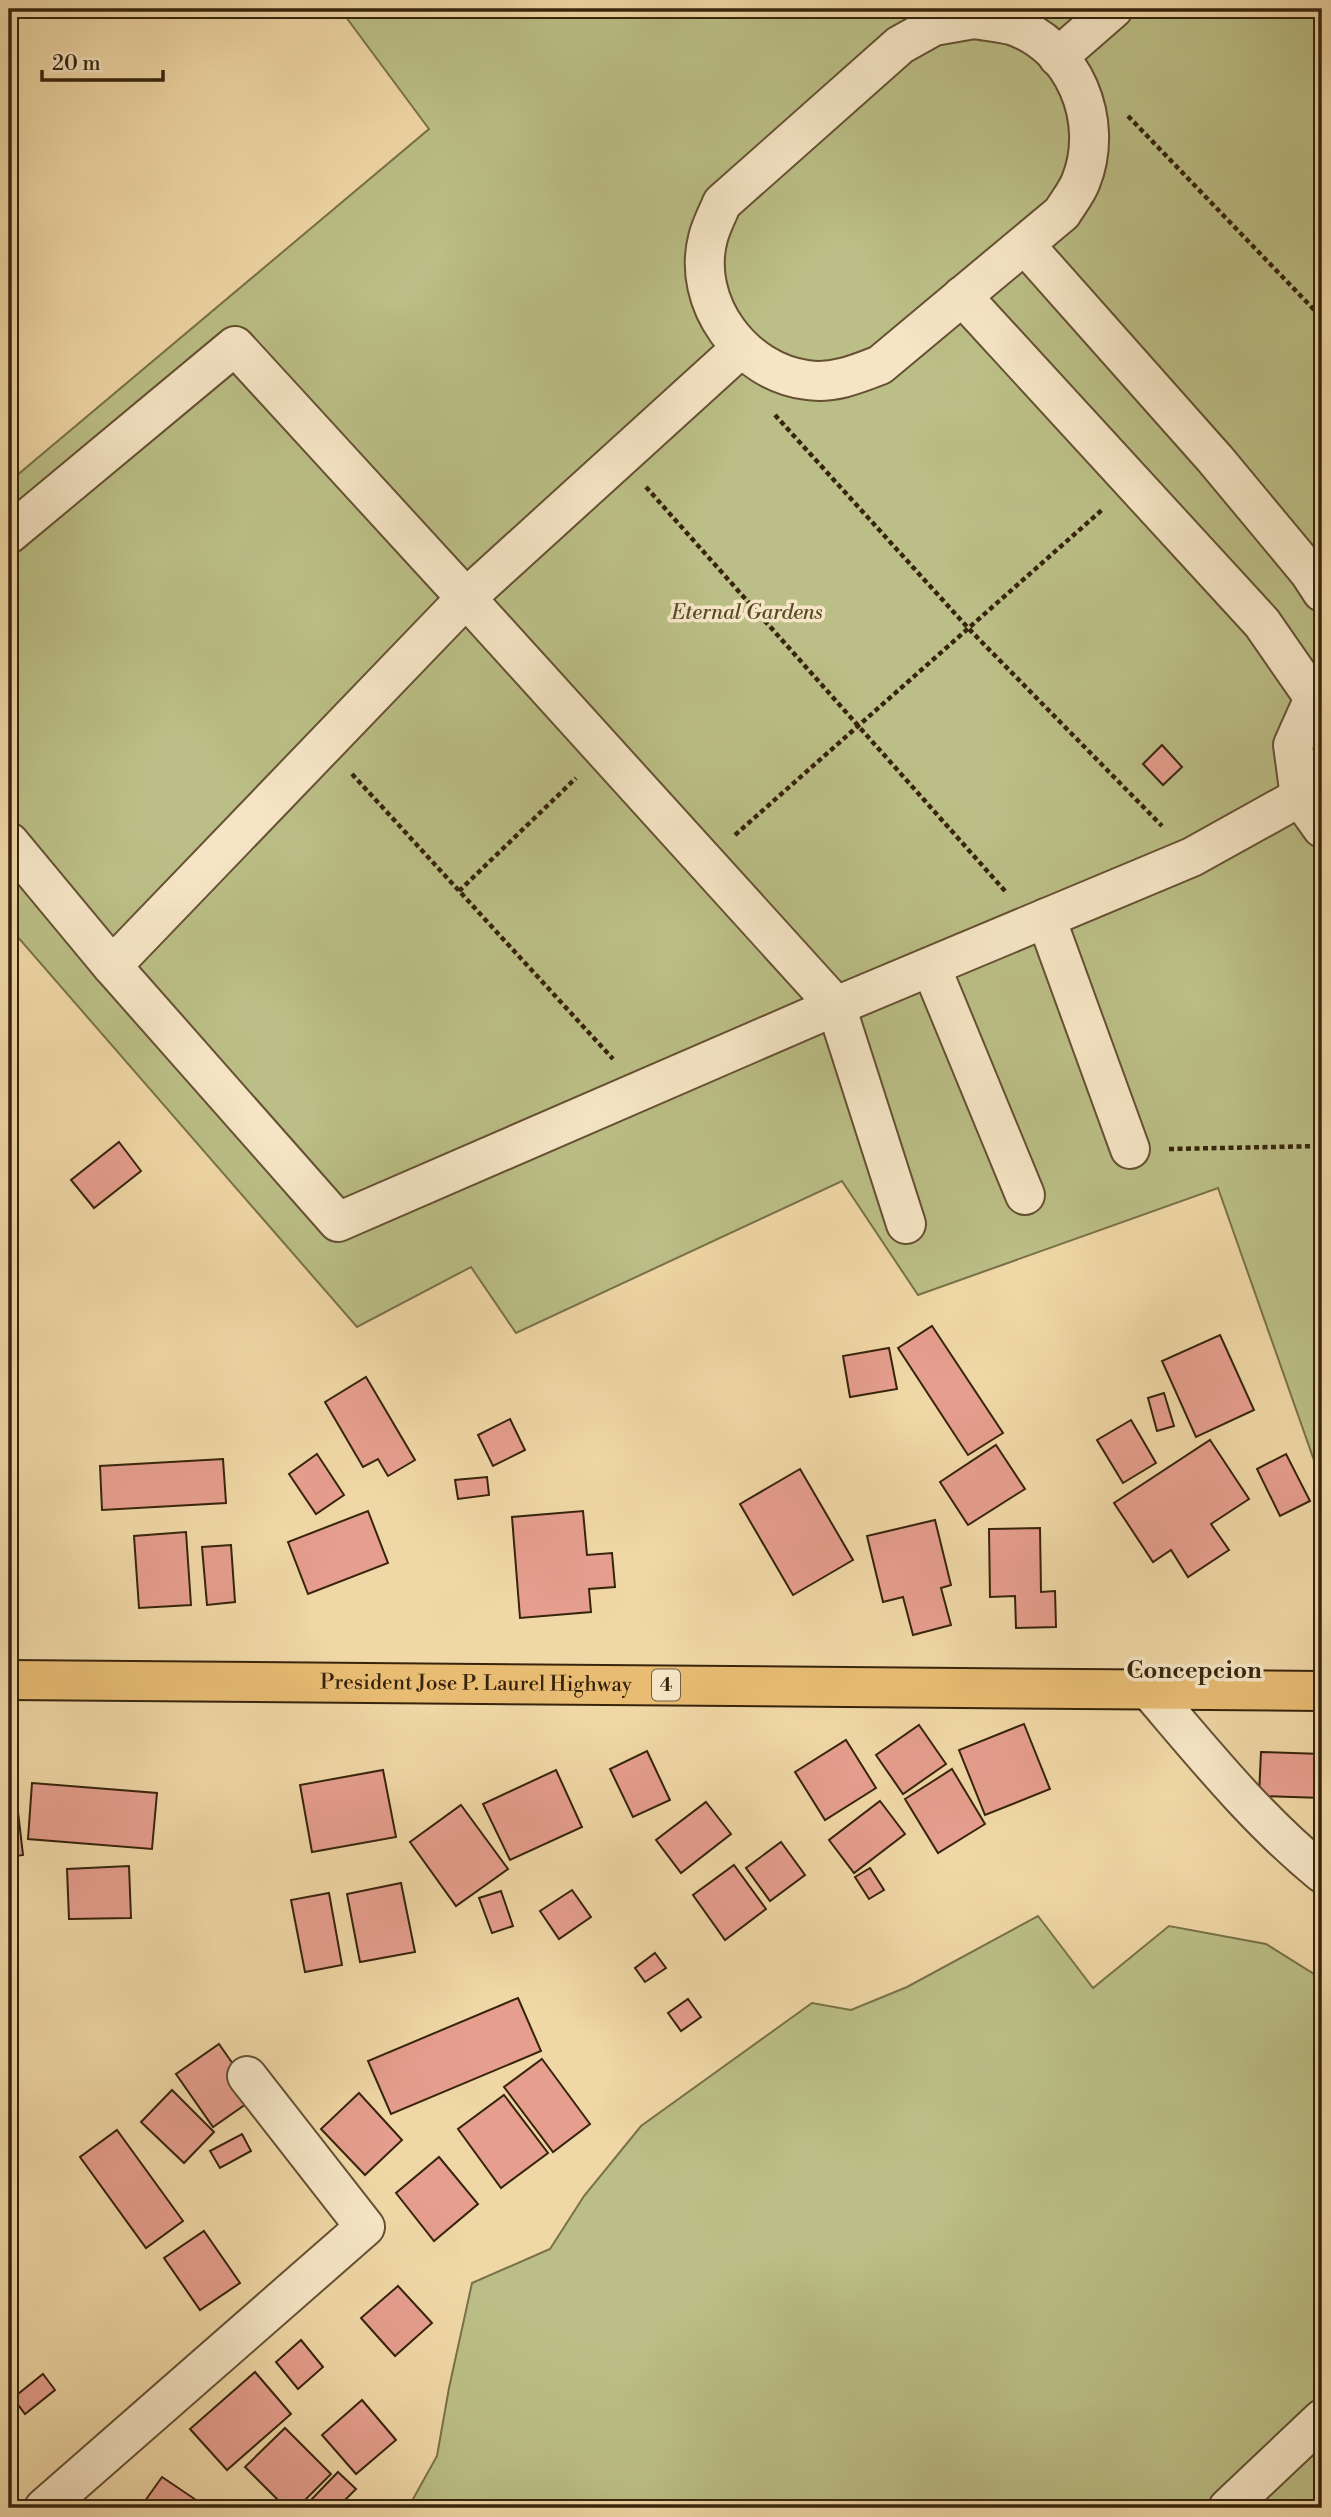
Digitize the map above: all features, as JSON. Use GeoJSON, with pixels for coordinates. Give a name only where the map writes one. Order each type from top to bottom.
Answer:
{"type":"FeatureCollection","features":[{"type":"Feature","properties":{"kind":"highway","name":"President Jose P. Laurel Highway"},"geometry":{"type":"LineString","coordinates":[[9,1680],[1322,1691]]}},
{"type":"Feature","properties":{"kind":"street"},"geometry":{"type":"LineString","coordinates":[[1058,57],[1113,9]]}},
{"type":"Feature","properties":{"kind":"street"},"geometry":{"type":"LineString","coordinates":[[974,19],[1012,26],[1046,44],[1072,73],[1087,108],[1090,145],[1081,181],[1062,213],[1024,244],[880,365],[845,379],[808,380],[772,370],[741,348],[717,316],[705,279],[707,239],[722,203],[900,45],[934,26],[974,19]]}},
{"type":"Feature","properties":{"kind":"street"},"geometry":{"type":"LineString","coordinates":[[1024,244],[1215,459],[1309,572],[1322,592]]}},
{"type":"Feature","properties":{"kind":"street"},"geometry":{"type":"LineString","coordinates":[[962,296],[1262,623],[1318,694],[1293,745],[1300,797],[1322,828]]}},
{"type":"Feature","properties":{"kind":"street"},"geometry":{"type":"LineString","coordinates":[[9,534],[235,346],[836,1006],[906,1224]]}},
{"type":"Feature","properties":{"kind":"street"},"geometry":{"type":"LineString","coordinates":[[112,966],[466,598],[741,348]]}},
{"type":"Feature","properties":{"kind":"street"},"geometry":{"type":"LineString","coordinates":[[9,842],[112,966],[338,1222],[836,1006],[1192,857],[1300,797]]}},
{"type":"Feature","properties":{"kind":"street"},"geometry":{"type":"LineString","coordinates":[[1040,921],[1130,1149]]}},
{"type":"Feature","properties":{"kind":"street"},"geometry":{"type":"LineString","coordinates":[[931,967],[1025,1195]]}},
{"type":"Feature","properties":{"kind":"street"},"geometry":{"type":"LineString","coordinates":[[1150,1691],[1233,1788],[1297,1852],[1322,1872]]}},
{"type":"Feature","properties":{"kind":"street"},"geometry":{"type":"LineString","coordinates":[[44,2508],[365,2227],[247,2076]]}},
{"type":"Feature","properties":{"kind":"street"},"geometry":{"type":"LineString","coordinates":[[1228,2508],[1322,2419]]}},
{"type":"Feature","properties":{"kind":"path"},"geometry":{"type":"LineString","coordinates":[[1123,110],[1322,318]]}},
{"type":"Feature","properties":{"kind":"path"},"geometry":{"type":"LineString","coordinates":[[772,412],[969,629],[1192,857]]}},
{"type":"Feature","properties":{"kind":"path"},"geometry":{"type":"LineString","coordinates":[[619,458],[858,727],[1040,921]]}},
{"type":"Feature","properties":{"kind":"path"},"geometry":{"type":"LineString","coordinates":[[704,862],[1133,483]]}},
{"type":"Feature","properties":{"kind":"path"},"geometry":{"type":"LineString","coordinates":[[325,745],[642,1091]]}},
{"type":"Feature","properties":{"kind":"path"},"geometry":{"type":"LineString","coordinates":[[459,891],[604,751]]}},
{"type":"Feature","properties":{"kind":"path"},"geometry":{"type":"LineString","coordinates":[[1130,1149],[1322,1146]]}},
{"type":"Feature","properties":{"kind":"green space","name":"Eternal Gardens"},"geometry":{"type":"Polygon","coordinates":[[[340,9],[1322,9],[1322,1483],[1218,1188],[918,1295],[842,1181],[516,1333],[471,1267],[357,1327],[9,927],[9,482],[429,129],[340,9]]]}},
{"type":"Feature","properties":{"kind":"green space"},"geometry":{"type":"Polygon","coordinates":[[[1038,1916],[1093,1988],[1169,1926],[1266,1944],[1322,1979],[1322,2508],[408,2508],[437,2456],[472,2283],[550,2249],[584,2196],[641,2126],[812,2003],[851,2010],[907,1987],[1038,1916]]]}},
{"type":"Feature","properties":{"kind":"building"},"geometry":{"type":"Polygon","coordinates":[[[1162,745],[1182,767],[1163,785],[1143,764],[1162,745]]]}},
{"type":"Feature","properties":{"kind":"building"},"geometry":{"type":"Polygon","coordinates":[[[119,1142],[141,1171],[94,1208],[71,1180],[119,1142]]]}},
{"type":"Feature","properties":{"kind":"building"},"geometry":{"type":"Polygon","coordinates":[[[932,1326],[1003,1433],[968,1455],[898,1348],[932,1326]]]}},
{"type":"Feature","properties":{"kind":"building"},"geometry":{"type":"Polygon","coordinates":[[[1220,1335],[1254,1410],[1196,1437],[1162,1361],[1220,1335]]]}},
{"type":"Feature","properties":{"kind":"building"},"geometry":{"type":"Polygon","coordinates":[[[889,1348],[897,1389],[850,1397],[843,1356],[889,1348]]]}},
{"type":"Feature","properties":{"kind":"building"},"geometry":{"type":"Polygon","coordinates":[[[366,1377],[415,1460],[388,1476],[378,1459],[363,1467],[325,1402],[366,1377]]]}},
{"type":"Feature","properties":{"kind":"building"},"geometry":{"type":"Polygon","coordinates":[[[1164,1393],[1174,1426],[1157,1431],[1148,1398],[1164,1393]]]}},
{"type":"Feature","properties":{"kind":"building"},"geometry":{"type":"Polygon","coordinates":[[[510,1419],[525,1450],[493,1466],[478,1435],[510,1419]]]}},
{"type":"Feature","properties":{"kind":"building"},"geometry":{"type":"Polygon","coordinates":[[[1131,1420],[1156,1463],[1123,1483],[1097,1440],[1131,1420]]]}},
{"type":"Feature","properties":{"kind":"building"},"geometry":{"type":"Polygon","coordinates":[[[1210,1440],[1249,1499],[1211,1524],[1229,1550],[1188,1577],[1171,1550],[1153,1562],[1114,1503],[1210,1440]]]}},
{"type":"Feature","properties":{"kind":"building"},"geometry":{"type":"Polygon","coordinates":[[[996,1445],[1025,1489],[968,1525],[940,1482],[996,1445]]]}},
{"type":"Feature","properties":{"kind":"building"},"geometry":{"type":"Polygon","coordinates":[[[317,1454],[344,1495],[316,1514],[289,1474],[317,1454]]]}},
{"type":"Feature","properties":{"kind":"building"},"geometry":{"type":"Polygon","coordinates":[[[1286,1454],[1310,1501],[1280,1516],[1257,1469],[1286,1454]]]}},
{"type":"Feature","properties":{"kind":"building"},"geometry":{"type":"Polygon","coordinates":[[[223,1459],[226,1503],[102,1510],[100,1466],[223,1459]]]}},
{"type":"Feature","properties":{"kind":"building"},"geometry":{"type":"Polygon","coordinates":[[[800,1469],[853,1560],[793,1595],[740,1504],[800,1469]]]}},
{"type":"Feature","properties":{"kind":"building"},"geometry":{"type":"Polygon","coordinates":[[[487,1477],[489,1495],[458,1499],[455,1480],[487,1477]]]}},
{"type":"Feature","properties":{"kind":"building"},"geometry":{"type":"Polygon","coordinates":[[[368,1511],[388,1563],[308,1594],[288,1542],[368,1511]]]}},
{"type":"Feature","properties":{"kind":"building"},"geometry":{"type":"Polygon","coordinates":[[[583,1511],[587,1555],[612,1553],[615,1587],[589,1589],[591,1612],[520,1618],[512,1517],[583,1511]]]}},
{"type":"Feature","properties":{"kind":"building"},"geometry":{"type":"Polygon","coordinates":[[[935,1520],[951,1585],[941,1588],[951,1625],[913,1635],[903,1597],[883,1602],[867,1536],[935,1520]]]}},
{"type":"Feature","properties":{"kind":"building"},"geometry":{"type":"Polygon","coordinates":[[[1040,1528],[1041,1592],[1055,1591],[1056,1627],[1016,1628],[1015,1596],[990,1597],[989,1529],[1040,1528]]]}},
{"type":"Feature","properties":{"kind":"building"},"geometry":{"type":"Polygon","coordinates":[[[186,1532],[191,1605],[139,1608],[134,1536],[186,1532]]]}},
{"type":"Feature","properties":{"kind":"building"},"geometry":{"type":"Polygon","coordinates":[[[231,1545],[235,1602],[207,1605],[202,1547],[231,1545]]]}},
{"type":"Feature","properties":{"kind":"building"},"geometry":{"type":"Polygon","coordinates":[[[1024,1724],[1050,1789],[985,1815],[959,1750],[1024,1724]]]}},
{"type":"Feature","properties":{"kind":"building"},"geometry":{"type":"Polygon","coordinates":[[[919,1725],[946,1764],[903,1794],[876,1755],[919,1725]]]}},
{"type":"Feature","properties":{"kind":"building"},"geometry":{"type":"Polygon","coordinates":[[[846,1740],[876,1788],[825,1820],[795,1772],[846,1740]]]}},
{"type":"Feature","properties":{"kind":"building"},"geometry":{"type":"Polygon","coordinates":[[[647,1751],[670,1800],[633,1817],[610,1769],[647,1751]]]}},
{"type":"Feature","properties":{"kind":"building"},"geometry":{"type":"Polygon","coordinates":[[[1261,1752],[1322,1754],[1322,1798],[1259,1796],[1261,1752]]]}},
{"type":"Feature","properties":{"kind":"building"},"geometry":{"type":"Polygon","coordinates":[[[13,1769],[23,1855],[9,1857],[9,1770],[13,1769]]]}},
{"type":"Feature","properties":{"kind":"building"},"geometry":{"type":"Polygon","coordinates":[[[952,1769],[985,1824],[938,1853],[905,1799],[952,1769]]]}},
{"type":"Feature","properties":{"kind":"building"},"geometry":{"type":"Polygon","coordinates":[[[383,1770],[396,1837],[312,1852],[300,1785],[383,1770]]]}},
{"type":"Feature","properties":{"kind":"building"},"geometry":{"type":"Polygon","coordinates":[[[556,1770],[582,1827],[510,1860],[483,1804],[556,1770]]]}},
{"type":"Feature","properties":{"kind":"building"},"geometry":{"type":"Polygon","coordinates":[[[32,1783],[157,1793],[152,1849],[28,1839],[32,1783]]]}},
{"type":"Feature","properties":{"kind":"building"},"geometry":{"type":"Polygon","coordinates":[[[880,1801],[905,1834],[854,1873],[829,1840],[880,1801]]]}},
{"type":"Feature","properties":{"kind":"building"},"geometry":{"type":"Polygon","coordinates":[[[706,1802],[731,1834],[681,1873],[656,1840],[706,1802]]]}},
{"type":"Feature","properties":{"kind":"building"},"geometry":{"type":"Polygon","coordinates":[[[461,1805],[508,1869],[456,1906],[410,1842],[461,1805]]]}},
{"type":"Feature","properties":{"kind":"building"},"geometry":{"type":"Polygon","coordinates":[[[781,1842],[805,1875],[770,1901],[746,1868],[781,1842]]]}},
{"type":"Feature","properties":{"kind":"building"},"geometry":{"type":"Polygon","coordinates":[[[734,1865],[766,1909],[725,1940],[693,1895],[734,1865]]]}},
{"type":"Feature","properties":{"kind":"building"},"geometry":{"type":"Polygon","coordinates":[[[129,1866],[131,1918],[69,1919],[67,1869],[129,1866]]]}},
{"type":"Feature","properties":{"kind":"building"},"geometry":{"type":"Polygon","coordinates":[[[870,1868],[884,1890],[869,1899],[855,1877],[870,1868]]]}},
{"type":"Feature","properties":{"kind":"building"},"geometry":{"type":"Polygon","coordinates":[[[401,1883],[415,1952],[360,1962],[347,1894],[401,1883]]]}},
{"type":"Feature","properties":{"kind":"building"},"geometry":{"type":"Polygon","coordinates":[[[572,1890],[591,1917],[559,1939],[540,1911],[572,1890]]]}},
{"type":"Feature","properties":{"kind":"building"},"geometry":{"type":"Polygon","coordinates":[[[501,1891],[513,1926],[492,1933],[479,1898],[501,1891]]]}},
{"type":"Feature","properties":{"kind":"building"},"geometry":{"type":"Polygon","coordinates":[[[329,1893],[342,1965],[305,1972],[291,1900],[329,1893]]]}},
{"type":"Feature","properties":{"kind":"building"},"geometry":{"type":"Polygon","coordinates":[[[655,1953],[666,1968],[645,1982],[635,1968],[655,1953]]]}},
{"type":"Feature","properties":{"kind":"building"},"geometry":{"type":"Polygon","coordinates":[[[518,1998],[541,2051],[391,2114],[368,2061],[518,1998]]]}},
{"type":"Feature","properties":{"kind":"building"},"geometry":{"type":"Polygon","coordinates":[[[688,1999],[701,2017],[681,2031],[668,2013],[688,1999]]]}},
{"type":"Feature","properties":{"kind":"building"},"geometry":{"type":"Polygon","coordinates":[[[219,2044],[256,2097],[213,2127],[176,2074],[219,2044]]]}},
{"type":"Feature","properties":{"kind":"building"},"geometry":{"type":"Polygon","coordinates":[[[542,2059],[590,2124],[553,2152],[504,2087],[542,2059]]]}},
{"type":"Feature","properties":{"kind":"building"},"geometry":{"type":"Polygon","coordinates":[[[172,2090],[214,2132],[184,2163],[141,2122],[172,2090]]]}},
{"type":"Feature","properties":{"kind":"building"},"geometry":{"type":"Polygon","coordinates":[[[359,2093],[402,2140],[365,2175],[321,2129],[359,2093]]]}},
{"type":"Feature","properties":{"kind":"building"},"geometry":{"type":"Polygon","coordinates":[[[504,2095],[548,2153],[501,2188],[458,2129],[504,2095]]]}},
{"type":"Feature","properties":{"kind":"building"},"geometry":{"type":"Polygon","coordinates":[[[117,2130],[183,2221],[146,2248],[80,2157],[117,2130]]]}},
{"type":"Feature","properties":{"kind":"building"},"geometry":{"type":"Polygon","coordinates":[[[242,2134],[251,2151],[220,2168],[210,2151],[242,2134]]]}},
{"type":"Feature","properties":{"kind":"building"},"geometry":{"type":"Polygon","coordinates":[[[439,2157],[478,2204],[434,2241],[396,2193],[439,2157]]]}},
{"type":"Feature","properties":{"kind":"building"},"geometry":{"type":"Polygon","coordinates":[[[204,2231],[240,2283],[200,2310],[164,2258],[204,2231]]]}},
{"type":"Feature","properties":{"kind":"building"},"geometry":{"type":"Polygon","coordinates":[[[398,2286],[432,2323],[395,2356],[361,2318],[398,2286]]]}},
{"type":"Feature","properties":{"kind":"building"},"geometry":{"type":"Polygon","coordinates":[[[301,2340],[323,2367],[298,2389],[276,2362],[301,2340]]]}},
{"type":"Feature","properties":{"kind":"building"},"geometry":{"type":"Polygon","coordinates":[[[255,2372],[291,2414],[227,2470],[190,2429],[255,2372]]]}},
{"type":"Feature","properties":{"kind":"building"},"geometry":{"type":"Polygon","coordinates":[[[43,2374],[55,2390],[25,2414],[13,2398],[43,2374]]]}},
{"type":"Feature","properties":{"kind":"building"},"geometry":{"type":"Polygon","coordinates":[[[362,2400],[396,2440],[356,2474],[322,2435],[362,2400]]]}},
{"type":"Feature","properties":{"kind":"building"},"geometry":{"type":"Polygon","coordinates":[[[285,2428],[331,2474],[297,2508],[286,2508],[245,2467],[285,2428]]]}},
{"type":"Feature","properties":{"kind":"building"},"geometry":{"type":"Polygon","coordinates":[[[338,2472],[356,2489],[337,2508],[313,2508],[308,2503],[338,2472]]]}},
{"type":"Feature","properties":{"kind":"building"},"geometry":{"type":"Polygon","coordinates":[[[162,2477],[205,2506],[204,2508],[140,2508],[162,2477]]]}},
{"type":"Feature","properties":{"kind":"district","name":"Concepcion"},"geometry":{"type":"Point","coordinates":[1194,1671]}}]}
